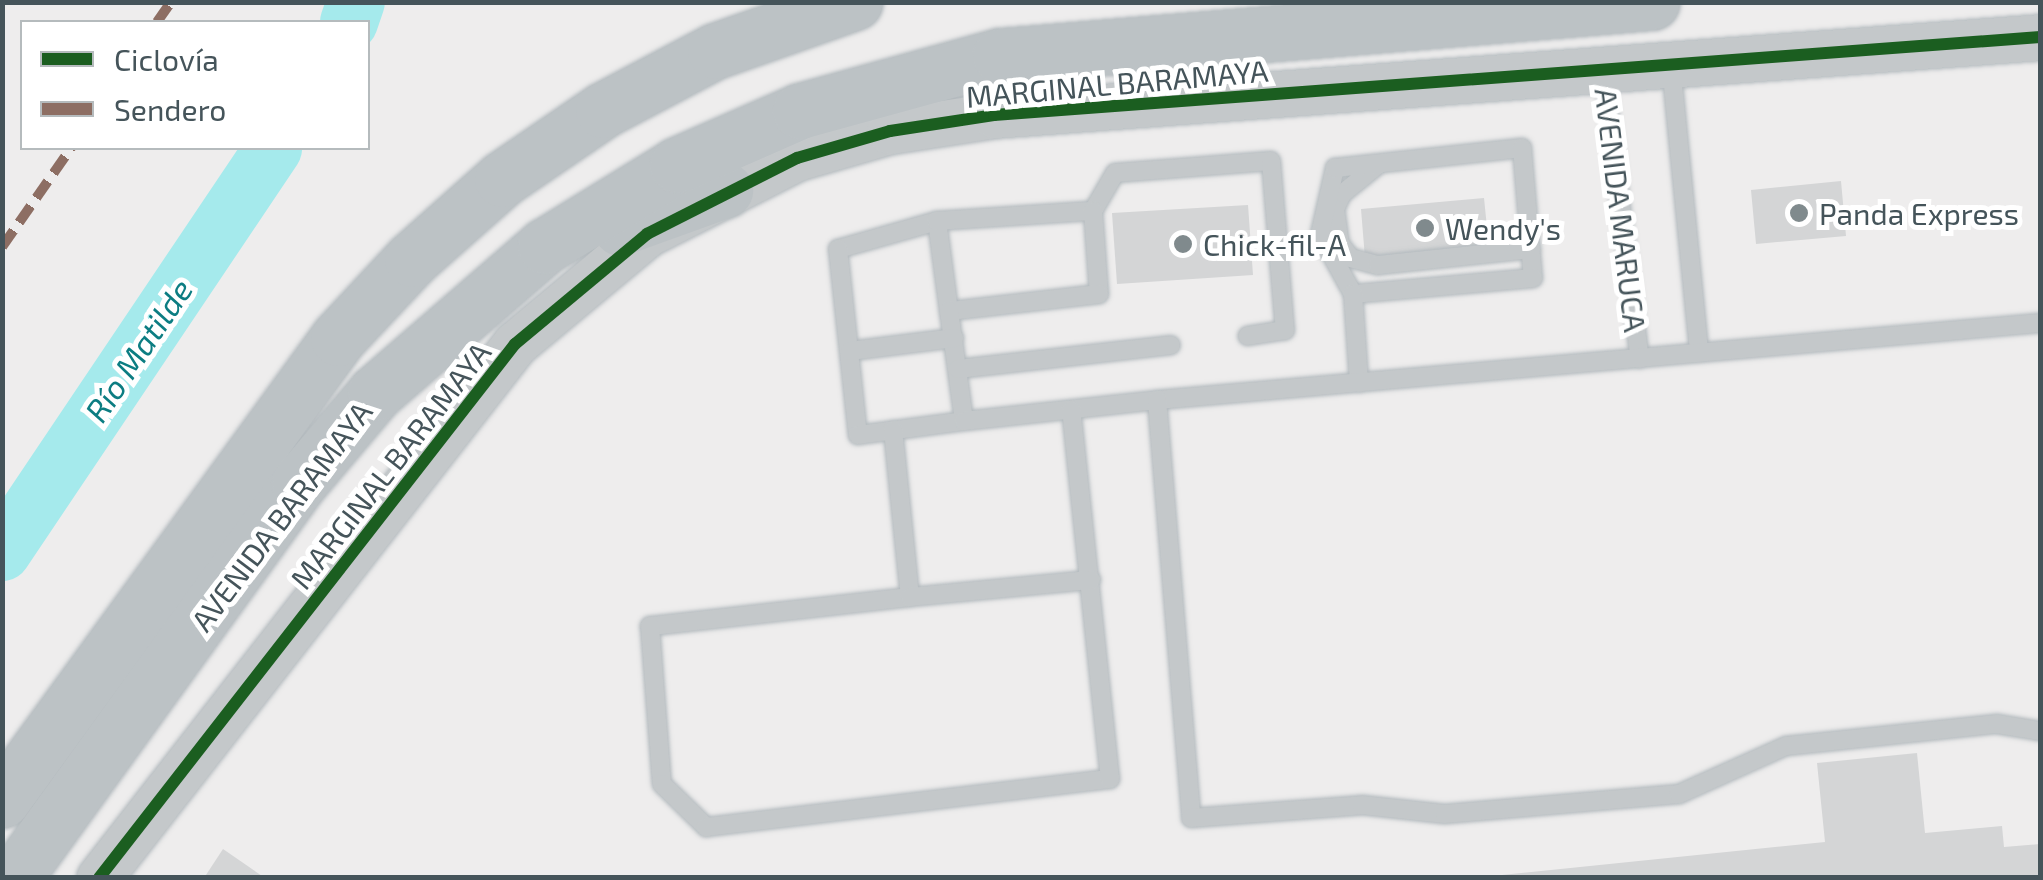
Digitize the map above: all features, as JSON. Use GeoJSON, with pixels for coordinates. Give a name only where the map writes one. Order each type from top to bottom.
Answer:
{"type":"FeatureCollection","features":[{"type":"Feature","properties":{"kind":"highway","name":"AVENIDA BARAMAYA"},"geometry":{"type":"LineString","coordinates":[[2,800],[338,338],[412,259],[502,179],[602,110],[715,51],[855,2]]}},
{"type":"Feature","properties":{"kind":"highway","name":"AVENIDA BARAMAYA"},"geometry":{"type":"LineString","coordinates":[[14,878],[312,468],[374,393],[544,246],[677,165],[800,112],[1000,56],[1652,2]]}},
{"type":"Feature","properties":{"kind":"highway"},"geometry":{"type":"LineString","coordinates":[[544,246],[618,229],[725,190]]}},
{"type":"Feature","properties":{"kind":"street","name":"AVENIDA MARUCA"},"geometry":{"type":"LineString","coordinates":[[1663,2],[1671,65]]}},
{"type":"Feature","properties":{"kind":"street","name":"AVENIDA MARUCA"},"geometry":{"type":"LineString","coordinates":[[1596,5],[1604,70]]}},
{"type":"Feature","properties":{"kind":"street","name":"MARGINAL BARAMAYA"},"geometry":{"type":"LineString","coordinates":[[99,878],[169,783],[358,552],[515,344],[647,234],[725,190],[796,158],[890,131],[994,115],[2040,37]]}},
{"type":"Feature","properties":{"kind":"lane","name":"AVENIDA MARUCA"},"geometry":{"type":"LineString","coordinates":[[1671,65],[1699,353]]}},
{"type":"Feature","properties":{"kind":"lane","name":"AVENIDA MARUCA"},"geometry":{"type":"LineString","coordinates":[[1604,70],[1640,359]]}},
{"type":"Feature","properties":{"kind":"lane"},"geometry":{"type":"LineString","coordinates":[[1354,294],[1533,278],[1522,148],[1335,168],[1325,191],[1320,234],[1354,294],[1359,382]]}},
{"type":"Feature","properties":{"kind":"lane"},"geometry":{"type":"LineString","coordinates":[[949,311],[1099,294],[1093,211],[1115,173],[1271,162],[1285,330],[1247,336]]}},
{"type":"Feature","properties":{"kind":"lane"},"geometry":{"type":"LineString","coordinates":[[1380,163],[1342,194],[1335,209],[1340,244],[1351,258],[1378,265],[1530,249]]}},
{"type":"Feature","properties":{"kind":"lane"},"geometry":{"type":"LineString","coordinates":[[1093,211],[937,221],[838,249],[858,436],[1157,400],[2040,323]]}},
{"type":"Feature","properties":{"kind":"lane"},"geometry":{"type":"LineString","coordinates":[[937,221],[964,421]]}},
{"type":"Feature","properties":{"kind":"lane"},"geometry":{"type":"LineString","coordinates":[[850,351],[954,338]]}},
{"type":"Feature","properties":{"kind":"lane"},"geometry":{"type":"LineString","coordinates":[[958,368],[1171,345]]}},
{"type":"Feature","properties":{"kind":"lane"},"geometry":{"type":"LineString","coordinates":[[1157,400],[1191,818],[1362,804],[1445,814],[1679,794],[1786,746],[1997,724],[2040,731]]}},
{"type":"Feature","properties":{"kind":"lane"},"geometry":{"type":"LineString","coordinates":[[1071,410],[1090,580],[1110,779],[706,827],[662,784],[650,626],[1090,580]]}},
{"type":"Feature","properties":{"kind":"lane"},"geometry":{"type":"LineString","coordinates":[[893,430],[910,598]]}},
{"type":"Feature","properties":{"kind":"building","name":"Panda Express"},"geometry":{"type":"Polygon","coordinates":[[[1841,181],[1846,236],[1756,244],[1751,190],[1841,181]]]}},
{"type":"Feature","properties":{"kind":"building","name":"Wendy's"},"geometry":{"type":"Polygon","coordinates":[[[1484,198],[1489,247],[1365,258],[1361,209],[1484,198]]]}},
{"type":"Feature","properties":{"kind":"building","name":"Chick-fil-A"},"geometry":{"type":"Polygon","coordinates":[[[1248,205],[1253,275],[1117,284],[1112,213],[1248,205]]]}},
{"type":"Feature","properties":{"kind":"building"},"geometry":{"type":"Polygon","coordinates":[[[1917,753],[1925,833],[2002,826],[2004,847],[2040,844],[2040,878],[1473,878],[1825,842],[1817,763],[1917,753]]]}},
{"type":"Feature","properties":{"kind":"building"},"geometry":{"type":"Polygon","coordinates":[[[223,849],[265,878],[204,878],[223,849]]]}},
{"type":"Feature","properties":{"kind":"waterway","name":"Río Matilde"},"geometry":{"type":"LineString","coordinates":[[350,20],[356,2]]}},
{"type":"Feature","properties":{"kind":"waterway","name":"Río Matilde"},"geometry":{"type":"LineString","coordinates":[[2,552],[272,150]]}},
{"type":"Feature","properties":{"kind":"marked path"},"geometry":{"type":"LineString","coordinates":[[158,20],[171,2]]}},
{"type":"Feature","properties":{"kind":"marked path"},"geometry":{"type":"LineString","coordinates":[[2,247],[70,150]]}},
{"type":"Feature","properties":{"kind":"cycle path"},"geometry":{"type":"LineString","coordinates":[[99,878],[515,344],[647,234],[797,158],[890,131],[994,115],[2040,37]]}},
{"type":"Feature","properties":{"kind":"place","name":"Panda Express"},"geometry":{"type":"Point","coordinates":[1799,213]}},
{"type":"Feature","properties":{"kind":"place","name":"Wendy's"},"geometry":{"type":"Point","coordinates":[1425,228]}},
{"type":"Feature","properties":{"kind":"place","name":"Chick-fil-A"},"geometry":{"type":"Point","coordinates":[1183,244]}}]}
